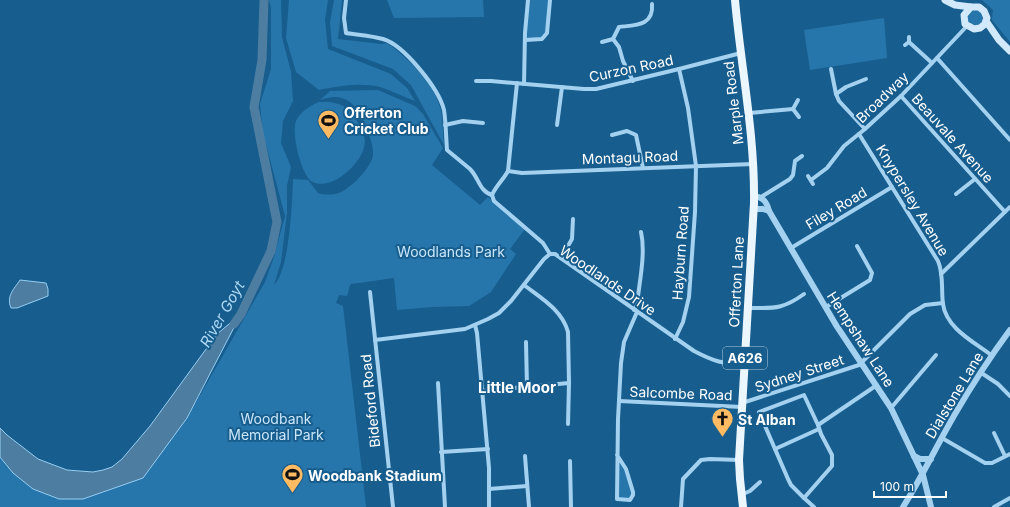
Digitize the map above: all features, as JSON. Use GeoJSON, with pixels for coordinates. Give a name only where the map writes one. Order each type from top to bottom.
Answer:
{"type":"FeatureCollection","features":[{"type":"Feature","properties":{"kind":"main road"},"geometry":{"type":"LineString","coordinates":[[945,0],[954,4],[970,7],[975,6],[982,9],[986,14],[986,21],[999,40],[1010,51]]}},
{"type":"Feature","properties":{"kind":"main road","name":"Marple Road"},"geometry":{"type":"LineString","coordinates":[[737,1],[741,53],[749,113],[756,201]]}},
{"type":"Feature","properties":{"kind":"main road"},"geometry":{"type":"LineString","coordinates":[[954,4],[964,15]]}},
{"type":"Feature","properties":{"kind":"main road"},"geometry":{"type":"LineString","coordinates":[[970,7],[964,15],[964,21],[967,26],[974,29],[980,28],[986,21]]}},
{"type":"Feature","properties":{"kind":"main road"},"geometry":{"type":"LineString","coordinates":[[980,28],[999,40]]}},
{"type":"Feature","properties":{"kind":"main road","name":"Offerton Lane"},"geometry":{"type":"LineString","coordinates":[[743,507],[739,460],[747,308],[756,201]]}},
{"type":"Feature","properties":{"kind":"street","name":"Woodlands Drive"},"geometry":{"type":"LineString","coordinates":[[346,0],[344,18],[346,33],[384,39],[398,48],[421,70],[435,89],[444,110],[447,150],[473,172],[482,189],[492,195],[494,201],[543,243],[550,254],[555,254],[561,258],[694,351],[712,361],[733,365],[745,363]]}},
{"type":"Feature","properties":{"kind":"street"},"geometry":{"type":"LineString","coordinates":[[524,84],[528,0]]}},
{"type":"Feature","properties":{"kind":"street"},"geometry":{"type":"LineString","coordinates":[[525,40],[542,38],[547,33],[550,0]]}},
{"type":"Feature","properties":{"kind":"street"},"geometry":{"type":"LineString","coordinates":[[602,42],[613,39],[619,27],[645,22],[650,17],[652,4]]}},
{"type":"Feature","properties":{"kind":"street","name":"Broadway"},"geometry":{"type":"LineString","coordinates":[[811,180],[827,168],[844,146],[901,96],[967,26]]}},
{"type":"Feature","properties":{"kind":"street"},"geometry":{"type":"LineString","coordinates":[[909,36],[909,42],[932,63]]}},
{"type":"Feature","properties":{"kind":"street"},"geometry":{"type":"LineString","coordinates":[[613,39],[619,46],[623,61],[633,81]]}},
{"type":"Feature","properties":{"kind":"street"},"geometry":{"type":"LineString","coordinates":[[905,45],[909,42]]}},
{"type":"Feature","properties":{"kind":"street","name":"Curzon Road"},"geometry":{"type":"LineString","coordinates":[[476,81],[596,89],[679,70],[741,53]]}},
{"type":"Feature","properties":{"kind":"street"},"geometry":{"type":"LineString","coordinates":[[937,58],[1010,140]]}},
{"type":"Feature","properties":{"kind":"street"},"geometry":{"type":"LineString","coordinates":[[831,69],[836,94],[841,104],[865,129]]}},
{"type":"Feature","properties":{"kind":"street","name":"Hayburn Road"},"geometry":{"type":"LineString","coordinates":[[675,339],[682,322],[689,297],[695,212],[696,166],[688,108],[679,70]]}},
{"type":"Feature","properties":{"kind":"street"},"geometry":{"type":"LineString","coordinates":[[836,94],[846,87],[866,79]]}},
{"type":"Feature","properties":{"kind":"street"},"geometry":{"type":"LineString","coordinates":[[492,195],[508,171],[517,83]]}},
{"type":"Feature","properties":{"kind":"street"},"geometry":{"type":"LineString","coordinates":[[557,125],[562,87]]}},
{"type":"Feature","properties":{"kind":"street","name":"Beauvale Avenue"},"geometry":{"type":"LineString","coordinates":[[901,96],[1005,212]]}},
{"type":"Feature","properties":{"kind":"street"},"geometry":{"type":"LineString","coordinates":[[793,109],[798,100]]}},
{"type":"Feature","properties":{"kind":"street"},"geometry":{"type":"LineString","coordinates":[[749,113],[793,109]]}},
{"type":"Feature","properties":{"kind":"street"},"geometry":{"type":"LineString","coordinates":[[793,109],[799,117]]}},
{"type":"Feature","properties":{"kind":"street"},"geometry":{"type":"LineString","coordinates":[[445,125],[463,121],[483,123]]}},
{"type":"Feature","properties":{"kind":"street"},"geometry":{"type":"LineString","coordinates":[[612,135],[627,131],[636,135],[643,168]]}},
{"type":"Feature","properties":{"kind":"street","name":"Knypersley Avenue"},"geometry":{"type":"LineString","coordinates":[[859,134],[940,265],[942,274],[943,303],[946,314],[954,327],[991,355]]}},
{"type":"Feature","properties":{"kind":"street"},"geometry":{"type":"LineString","coordinates":[[769,211],[763,209],[756,201],[790,179],[793,174],[795,161],[802,156]]}},
{"type":"Feature","properties":{"kind":"street","name":"Montagu Road"},"geometry":{"type":"LineString","coordinates":[[508,171],[522,173],[753,164]]}},
{"type":"Feature","properties":{"kind":"street"},"geometry":{"type":"LineString","coordinates":[[956,194],[975,179]]}},
{"type":"Feature","properties":{"kind":"street","name":"Filey Road"},"geometry":{"type":"LineString","coordinates":[[791,248],[892,187]]}},
{"type":"Feature","properties":{"kind":"street","name":"Hempshaw Lane"},"geometry":{"type":"LineString","coordinates":[[756,201],[768,206],[769,211],[826,307],[891,408],[923,475],[931,507]]}},
{"type":"Feature","properties":{"kind":"street"},"geometry":{"type":"LineString","coordinates":[[942,274],[1010,207]]}},
{"type":"Feature","properties":{"kind":"street"},"geometry":{"type":"LineString","coordinates":[[561,258],[572,239],[573,219]]}},
{"type":"Feature","properties":{"kind":"street"},"geometry":{"type":"LineString","coordinates":[[617,455],[626,469],[633,492],[633,496],[630,500],[617,499],[617,455],[619,401],[624,342],[637,305],[643,241],[641,232]]}},
{"type":"Feature","properties":{"kind":"street"},"geometry":{"type":"LineString","coordinates":[[826,307],[870,280],[872,273],[857,246]]}},
{"type":"Feature","properties":{"kind":"street"},"geometry":{"type":"LineString","coordinates":[[375,340],[465,329],[475,325],[499,313],[524,285],[544,259],[550,254]]}},
{"type":"Feature","properties":{"kind":"street"},"geometry":{"type":"LineString","coordinates":[[524,285],[553,308],[566,324],[568,332],[568,424]]}},
{"type":"Feature","properties":{"kind":"street","name":"Bideford Road"},"geometry":{"type":"LineString","coordinates":[[370,292],[393,507]]}},
{"type":"Feature","properties":{"kind":"street"},"geometry":{"type":"LineString","coordinates":[[747,308],[782,306],[791,303],[804,294]]}},
{"type":"Feature","properties":{"kind":"street"},"geometry":{"type":"LineString","coordinates":[[862,364],[910,314],[925,306],[943,303]]}},
{"type":"Feature","properties":{"kind":"street"},"geometry":{"type":"LineString","coordinates":[[475,325],[488,449],[489,507]]}},
{"type":"Feature","properties":{"kind":"street","name":"Dialstone Lane"},"geometry":{"type":"LineString","coordinates":[[903,507],[923,475],[930,459],[980,372],[1010,331]]}},
{"type":"Feature","properties":{"kind":"street"},"geometry":{"type":"LineString","coordinates":[[526,342],[528,387]]}},
{"type":"Feature","properties":{"kind":"street"},"geometry":{"type":"LineString","coordinates":[[891,408],[936,355]]}},
{"type":"Feature","properties":{"kind":"street","name":"Sydney Street"},"geometry":{"type":"LineString","coordinates":[[742,405],[862,364]]}},
{"type":"Feature","properties":{"kind":"street"},"geometry":{"type":"LineString","coordinates":[[980,372],[998,384],[1010,396]]}},
{"type":"Feature","properties":{"kind":"street"},"geometry":{"type":"LineString","coordinates":[[438,383],[445,507]]}},
{"type":"Feature","properties":{"kind":"street"},"geometry":{"type":"LineString","coordinates":[[482,391],[569,383]]}},
{"type":"Feature","properties":{"kind":"street"},"geometry":{"type":"LineString","coordinates":[[775,449],[819,427],[877,385]]}},
{"type":"Feature","properties":{"kind":"street"},"geometry":{"type":"LineString","coordinates":[[804,498],[832,466],[832,455],[804,395],[759,412],[791,485],[804,498],[814,507]]}},
{"type":"Feature","properties":{"kind":"street","name":"Salcombe Road"},"geometry":{"type":"LineString","coordinates":[[619,401],[742,405]]}},
{"type":"Feature","properties":{"kind":"street"},"geometry":{"type":"LineString","coordinates":[[994,433],[1005,456]]}},
{"type":"Feature","properties":{"kind":"street"},"geometry":{"type":"LineString","coordinates":[[942,438],[985,463],[990,464],[1010,454]]}},
{"type":"Feature","properties":{"kind":"street"},"geometry":{"type":"LineString","coordinates":[[442,452],[488,449]]}},
{"type":"Feature","properties":{"kind":"street"},"geometry":{"type":"LineString","coordinates":[[525,456],[529,507]]}},
{"type":"Feature","properties":{"kind":"street"},"geometry":{"type":"LineString","coordinates":[[914,456],[920,459],[930,459]]}},
{"type":"Feature","properties":{"kind":"street"},"geometry":{"type":"LineString","coordinates":[[681,507],[683,479],[701,460],[739,460]]}},
{"type":"Feature","properties":{"kind":"street"},"geometry":{"type":"LineString","coordinates":[[570,461],[571,507]]}},
{"type":"Feature","properties":{"kind":"street"},"geometry":{"type":"LineString","coordinates":[[741,495],[750,491],[760,482]]}},
{"type":"Feature","properties":{"kind":"street"},"geometry":{"type":"LineString","coordinates":[[489,489],[527,486]]}},
{"type":"Feature","properties":{"kind":"street"},"geometry":{"type":"LineString","coordinates":[[914,489],[923,490],[928,493]]}},
{"type":"Feature","properties":{"kind":"street"},"geometry":{"type":"LineString","coordinates":[[994,507],[1010,498]]}},
{"type":"Feature","properties":{"kind":"green space"},"geometry":{"type":"Polygon","coordinates":[[[269,0],[281,0],[282,37],[291,72],[293,101],[283,121],[281,143],[291,167],[287,186],[287,213],[281,262],[274,285],[284,265],[287,250],[291,218],[293,179],[308,180],[318,193],[336,194],[349,187],[365,171],[372,160],[373,149],[369,133],[357,109],[347,100],[340,97],[320,100],[330,91],[378,90],[415,106],[423,114],[443,148],[432,165],[480,205],[488,197],[525,229],[510,249],[516,254],[491,292],[469,306],[397,310],[394,278],[351,284],[347,296],[339,295],[336,303],[343,306],[366,507],[0,507],[0,457],[13,473],[143,478],[187,418],[265,282],[274,257],[285,216],[263,133],[260,104],[271,69],[271,7],[269,0]]]}},
{"type":"Feature","properties":{"kind":"green space"},"geometry":{"type":"Polygon","coordinates":[[[289,0],[328,0],[325,20],[328,49],[391,74],[407,88],[415,101],[380,87],[366,85],[350,85],[319,90],[296,72],[286,38],[289,0]]]}},
{"type":"Feature","properties":{"kind":"green space"},"geometry":{"type":"Polygon","coordinates":[[[334,0],[342,0],[338,39],[382,44],[387,43],[404,56],[427,81],[438,100],[441,110],[444,145],[411,85],[393,69],[332,46],[330,22],[334,0]]]}},
{"type":"Feature","properties":{"kind":"green space"},"geometry":{"type":"Polygon","coordinates":[[[387,0],[483,0],[484,17],[394,18],[387,0]]]}},
{"type":"Feature","properties":{"kind":"green space"},"geometry":{"type":"Polygon","coordinates":[[[528,0],[550,0],[545,37],[525,40],[528,0]]]}},
{"type":"Feature","properties":{"kind":"green space"},"geometry":{"type":"Polygon","coordinates":[[[982,0],[1010,0],[1010,42],[992,20],[993,10],[982,0]]]}},
{"type":"Feature","properties":{"kind":"green space"},"geometry":{"type":"Polygon","coordinates":[[[979,7],[986,21],[970,28],[964,15],[979,7]]]}},
{"type":"Feature","properties":{"kind":"green space"},"geometry":{"type":"Polygon","coordinates":[[[884,18],[887,58],[810,70],[804,30],[884,18]]]}},
{"type":"Feature","properties":{"kind":"green space"},"geometry":{"type":"Polygon","coordinates":[[[319,102],[334,103],[345,107],[350,111],[358,122],[364,135],[365,142],[362,154],[344,175],[327,183],[319,184],[311,181],[307,177],[304,170],[296,143],[295,126],[296,121],[303,112],[319,102]]]}},
{"type":"Feature","properties":{"kind":"green space"},"geometry":{"type":"Polygon","coordinates":[[[617,455],[626,470],[632,487],[631,498],[617,499],[617,455]]]}},
{"type":"Feature","properties":{"kind":"shaded area"},"geometry":{"type":"Polygon","coordinates":[[[20,280],[46,283],[48,296],[17,308],[11,308],[9,300],[10,296],[20,280]]]}},
{"type":"Feature","properties":{"kind":"shaded area"},"geometry":{"type":"Polygon","coordinates":[[[241,314],[187,418],[143,478],[83,499],[59,499],[33,489],[13,473],[0,457],[0,428],[38,459],[67,470],[93,472],[112,467],[122,459],[150,426],[217,334],[241,314]]]}},
{"type":"Feature","properties":{"kind":"waterway","name":"River Goyt"},"geometry":{"type":"LineString","coordinates":[[234,324],[241,314],[271,251],[277,222],[254,107],[262,60],[264,0]]}},
{"type":"Feature","properties":{"kind":"place","name":"Offerton Cricket Club"},"geometry":{"type":"Point","coordinates":[329,140]}},
{"type":"Feature","properties":{"kind":"place","name":"St Alban"},"geometry":{"type":"Point","coordinates":[722,438]}},
{"type":"Feature","properties":{"kind":"place","name":"Woodbank Stadium"},"geometry":{"type":"Point","coordinates":[293,494]}},
{"type":"Feature","properties":{"kind":"district","name":"Little Moor"},"geometry":{"type":"Point","coordinates":[517,387]}},
{"type":"Feature","properties":{"kind":"park label","name":"Woodlands Park"},"geometry":{"type":"Point","coordinates":[451,251]}},
{"type":"Feature","properties":{"kind":"park label","name":"Woodbank Memorial Park"},"geometry":{"type":"Point","coordinates":[276,426]}}]}
